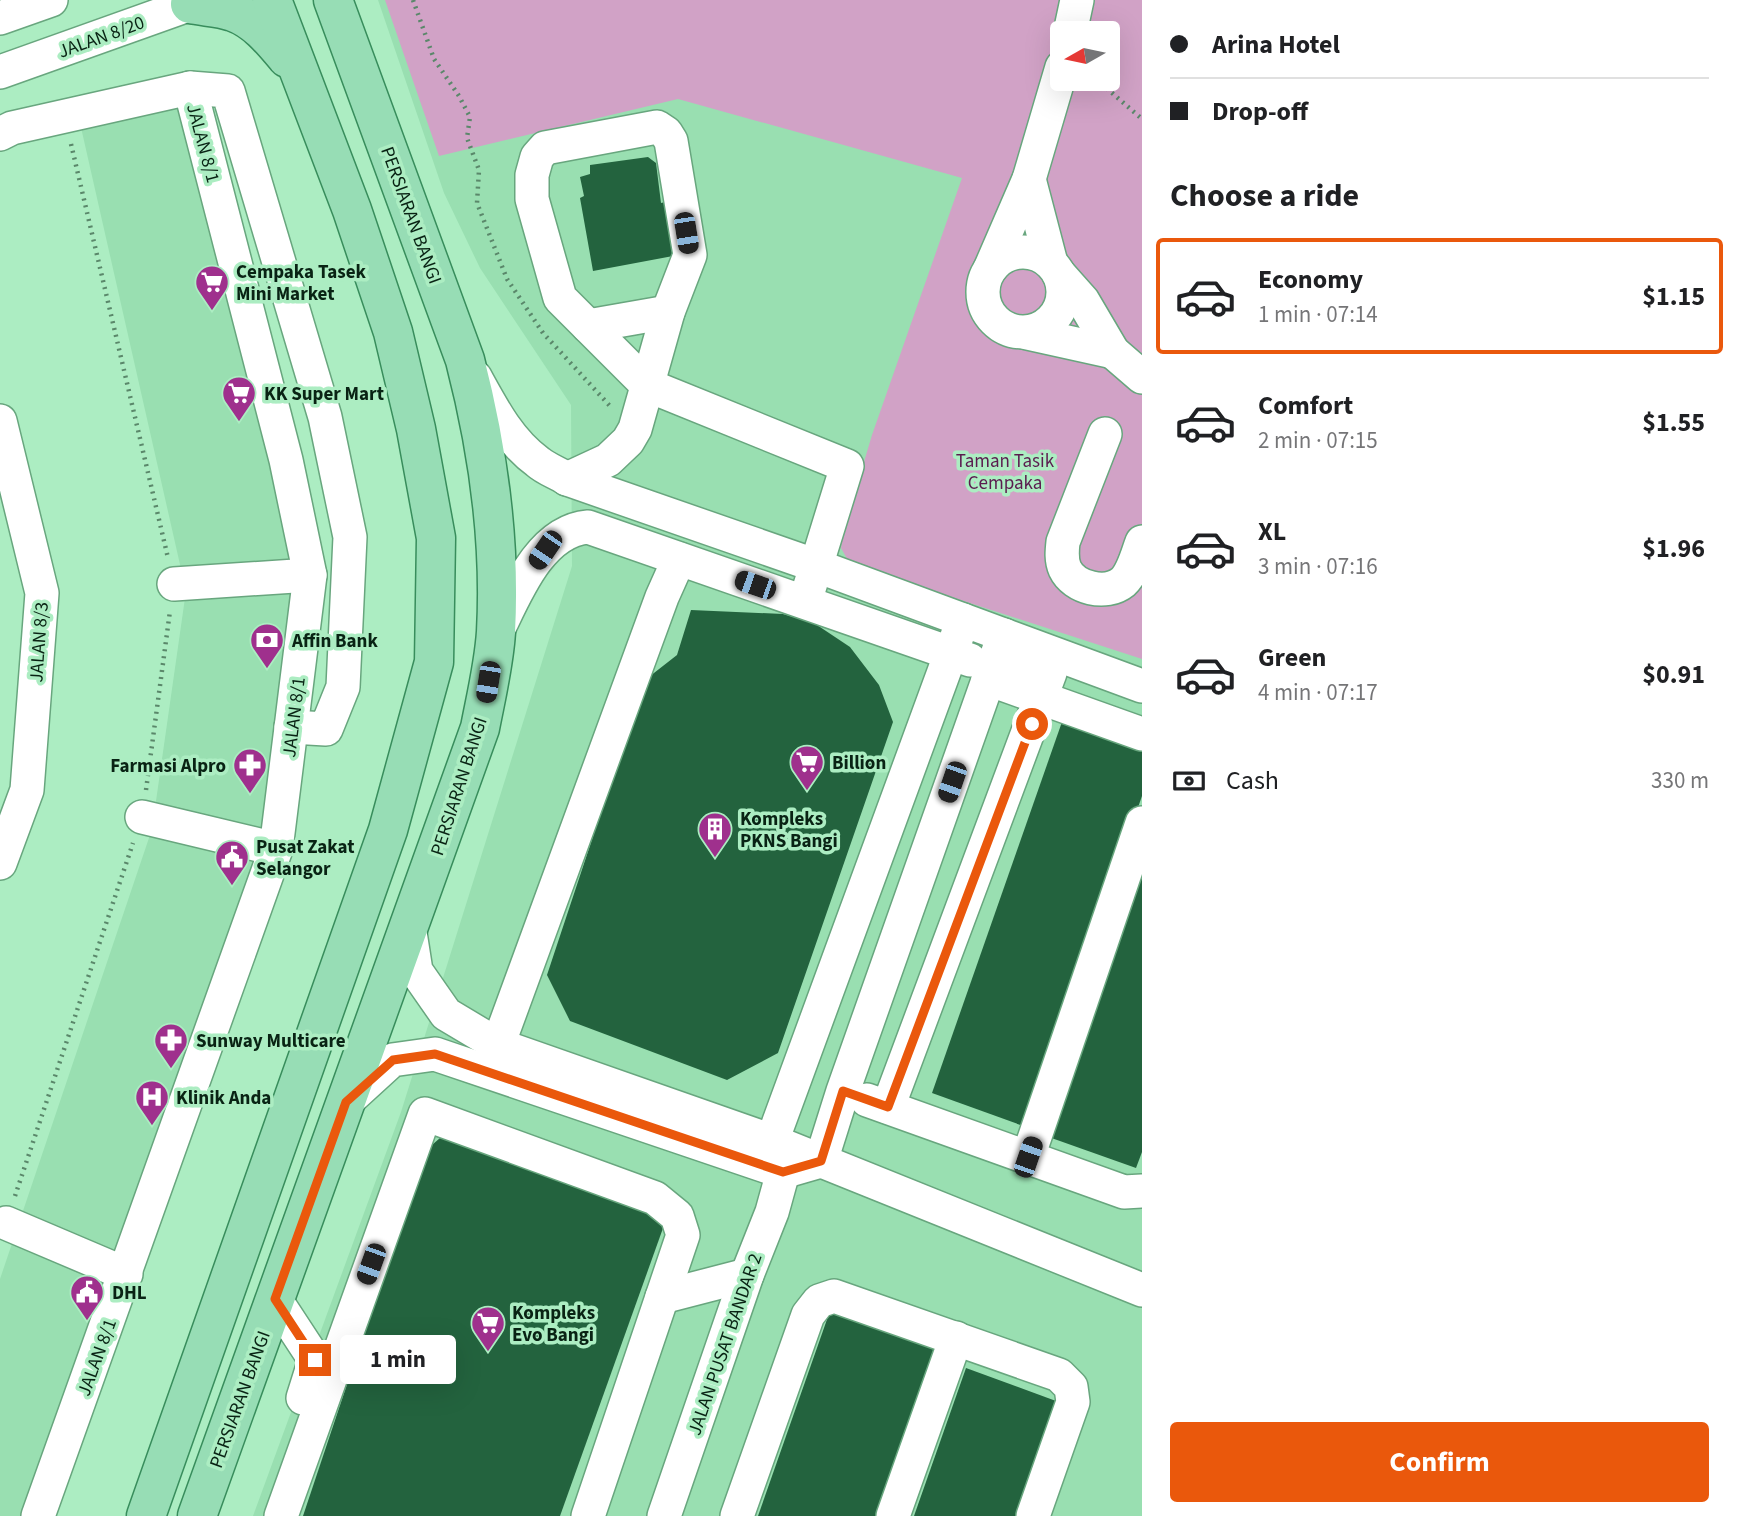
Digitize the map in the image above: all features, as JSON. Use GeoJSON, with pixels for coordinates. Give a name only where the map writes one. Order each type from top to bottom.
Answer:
{"type":"FeatureCollection","features":[{"type":"Feature","properties":{"kind":"main road"},"geometry":{"type":"LineString","coordinates":[[146,1516],[387,830],[434,663],[436,538],[416,429],[393,332],[352,210],[272,0]]}},
{"type":"Feature","properties":{"kind":"main road","name":"PERSIARAN BANGI"},"geometry":{"type":"LineString","coordinates":[[197,1516],[480,728],[496,635],[497,569],[492,505],[479,413],[465,360],[333,0]]}},
{"type":"Feature","properties":{"kind":"main road"},"geometry":{"type":"LineString","coordinates":[[196,2],[233,12],[251,21],[268,35],[300,73]]}},
{"type":"Feature","properties":{"kind":"street"},"geometry":{"type":"LineString","coordinates":[[0,18],[51,0]]}},
{"type":"Feature","properties":{"kind":"street"},"geometry":{"type":"LineString","coordinates":[[1073,21],[1077,0]]}},
{"type":"Feature","properties":{"kind":"street","name":"JALAN 8/20"},"geometry":{"type":"LineString","coordinates":[[0,72],[196,2]]}},
{"type":"Feature","properties":{"kind":"street"},"geometry":{"type":"LineString","coordinates":[[190,88],[228,91],[325,417],[350,537],[343,687],[326,729],[291,727]]}},
{"type":"Feature","properties":{"kind":"street","name":"JALAN 8/1"},"geometry":{"type":"LineString","coordinates":[[0,134],[12,128],[190,88],[286,460],[310,575],[276,849],[38,1516]]}},
{"type":"Feature","properties":{"kind":"street"},"geometry":{"type":"LineString","coordinates":[[1055,91],[1029,179],[984,282],[983,295],[992,318],[1002,327],[1014,332],[1113,352]]}},
{"type":"Feature","properties":{"kind":"street"},"geometry":{"type":"LineString","coordinates":[[582,485],[628,441],[635,429],[647,384],[668,312],[690,255],[671,141],[666,133],[657,127],[545,148],[537,157],[532,174],[532,199],[560,298],[647,384],[847,466],[805,602]]}},
{"type":"Feature","properties":{"kind":"street"},"geometry":{"type":"LineString","coordinates":[[1027,333],[1040,330],[1051,323],[1063,300],[1063,286],[1055,269],[1029,179]]}},
{"type":"Feature","properties":{"kind":"street"},"geometry":{"type":"LineString","coordinates":[[990,269],[1000,259],[1012,253],[1040,255],[1083,301],[1113,352],[1142,377]]}},
{"type":"Feature","properties":{"kind":"street"},"geometry":{"type":"LineString","coordinates":[[588,326],[668,312]]}},
{"type":"Feature","properties":{"kind":"street"},"geometry":{"type":"LineString","coordinates":[[465,360],[495,413],[517,443],[538,463],[582,485],[817,566],[963,620],[995,659],[1050,673],[888,1107]]}},
{"type":"Feature","properties":{"kind":"street","name":"JALAN 8/3"},"geometry":{"type":"LineString","coordinates":[[0,421],[42,593],[0,863]]}},
{"type":"Feature","properties":{"kind":"street"},"geometry":{"type":"LineString","coordinates":[[1105,433],[1063,542],[1061,556],[1065,570],[1074,581],[1095,589],[1109,589],[1129,575],[1142,542]]}},
{"type":"Feature","properties":{"kind":"street"},"geometry":{"type":"LineString","coordinates":[[582,485],[588,527]]}},
{"type":"Feature","properties":{"kind":"street"},"geometry":{"type":"LineString","coordinates":[[496,635],[517,590],[553,539],[575,528],[588,527],[951,654],[995,659],[1142,686]]}},
{"type":"Feature","properties":{"kind":"street"},"geometry":{"type":"LineString","coordinates":[[498,1045],[662,597],[679,559]]}},
{"type":"Feature","properties":{"kind":"street"},"geometry":{"type":"LineString","coordinates":[[174,584],[310,575]]}},
{"type":"Feature","properties":{"kind":"street"},"geometry":{"type":"LineString","coordinates":[[783,1172],[772,1141],[963,620]]}},
{"type":"Feature","properties":{"kind":"street"},"geometry":{"type":"LineString","coordinates":[[821,1161],[843,1091],[995,659]]}},
{"type":"Feature","properties":{"kind":"street"},"geometry":{"type":"LineString","coordinates":[[1042,698],[1142,734]]}},
{"type":"Feature","properties":{"kind":"street"},"geometry":{"type":"LineString","coordinates":[[142,817],[276,849]]}},
{"type":"Feature","properties":{"kind":"street"},"geometry":{"type":"LineString","coordinates":[[1028,1157],[1142,823]]}},
{"type":"Feature","properties":{"kind":"street"},"geometry":{"type":"LineString","coordinates":[[409,926],[416,971],[446,1014],[498,1045],[772,1141],[1142,1290]]}},
{"type":"Feature","properties":{"kind":"street"},"geometry":{"type":"LineString","coordinates":[[346,1102],[393,1060],[435,1054],[783,1172],[821,1161]]}},
{"type":"Feature","properties":{"kind":"street"},"geometry":{"type":"LineString","coordinates":[[843,1091],[1133,1191]]}},
{"type":"Feature","properties":{"kind":"street"},"geometry":{"type":"LineString","coordinates":[[281,1516],[425,1114],[655,1198],[677,1216],[683,1235],[588,1516]]}},
{"type":"Feature","properties":{"kind":"street","name":"JALAN PUSAT BANDAR 2"},"geometry":{"type":"LineString","coordinates":[[664,1516],[747,1275],[772,1212],[783,1172]]}},
{"type":"Feature","properties":{"kind":"street"},"geometry":{"type":"LineString","coordinates":[[6,1223],[125,1274]]}},
{"type":"Feature","properties":{"kind":"street"},"geometry":{"type":"LineString","coordinates":[[662,1297],[747,1275]]}},
{"type":"Feature","properties":{"kind":"street"},"geometry":{"type":"LineString","coordinates":[[737,1516],[808,1315],[819,1301],[834,1296],[1059,1375],[1071,1387],[1073,1402],[1033,1516]]}},
{"type":"Feature","properties":{"kind":"street"},"geometry":{"type":"LineString","coordinates":[[266,1516],[315,1360],[275,1299]]}},
{"type":"Feature","properties":{"kind":"street"},"geometry":{"type":"LineString","coordinates":[[893,1516],[956,1338]]}},
{"type":"Feature","properties":{"kind":"path"},"geometry":{"type":"LineString","coordinates":[[413,0],[434,59],[470,117],[467,138],[478,170],[477,202],[507,279],[542,333],[618,415],[635,429]]}},
{"type":"Feature","properties":{"kind":"path"},"geometry":{"type":"LineString","coordinates":[[1110,91],[1142,119]]}},
{"type":"Feature","properties":{"kind":"path"},"geometry":{"type":"LineString","coordinates":[[6,1223],[142,817],[174,584],[65,117]]}},
{"type":"Feature","properties":{"kind":"shaded area"},"geometry":{"type":"Polygon","coordinates":[[[378,0],[1142,0],[1142,1516],[253,1516],[401,1112],[572,566],[571,405],[480,268],[444,193],[378,0]]]}},
{"type":"Feature","properties":{"kind":"shaded area"},"geometry":{"type":"Polygon","coordinates":[[[180,101],[301,586],[264,853],[29,1516],[0,1516],[0,1279],[152,829],[186,591],[80,123],[180,101]]]}},
{"type":"Feature","properties":{"kind":"green space","name":"Taman Tasik Cempaka"},"geometry":{"type":"Polygon","coordinates":[[[385,0],[1142,0],[1142,659],[850,564],[841,548],[844,529],[872,435],[962,178],[678,99],[439,156],[385,0]]]}},
{"type":"Feature","properties":{"kind":"building"},"geometry":{"type":"Polygon","coordinates":[[[648,157],[656,163],[661,203],[669,201],[673,256],[593,271],[580,198],[584,196],[580,177],[590,174],[590,165],[648,157]]]}},
{"type":"Feature","properties":{"kind":"building","name":"Kompleks PKNS Bangi"},"geometry":{"type":"Polygon","coordinates":[[[691,610],[783,614],[814,623],[850,647],[879,685],[893,722],[778,1053],[727,1080],[570,1021],[547,975],[645,680],[677,655],[691,610]]]}},
{"type":"Feature","properties":{"kind":"building"},"geometry":{"type":"Polygon","coordinates":[[[1063,719],[1142,747],[1142,796],[1026,1127],[932,1093],[1063,719]]]}},
{"type":"Feature","properties":{"kind":"building"},"geometry":{"type":"Polygon","coordinates":[[[1142,855],[1142,1152],[1136,1168],[1043,1135],[1142,855]]]}},
{"type":"Feature","properties":{"kind":"building","name":"Kompleks Evo Bangi"},"geometry":{"type":"Polygon","coordinates":[[[460,1135],[667,1217],[560,1516],[303,1516],[425,1151],[440,1138],[460,1135]]]}},
{"type":"Feature","properties":{"kind":"building"},"geometry":{"type":"Polygon","coordinates":[[[831,1308],[937,1345],[877,1516],[758,1516],[831,1308]]]}},
{"type":"Feature","properties":{"kind":"building"},"geometry":{"type":"Polygon","coordinates":[[[966,1368],[1056,1401],[1016,1516],[914,1516],[966,1368]]]}},
{"type":"Feature","properties":{"kind":"place","name":"Cempaka Tasek Mini Market"},"geometry":{"type":"Point","coordinates":[212,312]}},
{"type":"Feature","properties":{"kind":"place","name":"KK Super Mart"},"geometry":{"type":"Point","coordinates":[239,423]}},
{"type":"Feature","properties":{"kind":"place","name":"Affin Bank"},"geometry":{"type":"Point","coordinates":[267,670]}},
{"type":"Feature","properties":{"kind":"place","name":"Billion"},"geometry":{"type":"Point","coordinates":[807,792]}},
{"type":"Feature","properties":{"kind":"place","name":"Farmasi Alpro"},"geometry":{"type":"Point","coordinates":[250,795]}},
{"type":"Feature","properties":{"kind":"place","name":"Kompleks PKNS Bangi"},"geometry":{"type":"Point","coordinates":[715,859]}},
{"type":"Feature","properties":{"kind":"place","name":"Pusat Zakat Selangor"},"geometry":{"type":"Point","coordinates":[232,887]}},
{"type":"Feature","properties":{"kind":"place","name":"Sunway Multicare"},"geometry":{"type":"Point","coordinates":[171,1070]}},
{"type":"Feature","properties":{"kind":"place","name":"Klinik Anda"},"geometry":{"type":"Point","coordinates":[152,1127]}},
{"type":"Feature","properties":{"kind":"place","name":"DHL"},"geometry":{"type":"Point","coordinates":[87,1322]}},
{"type":"Feature","properties":{"kind":"place","name":"Kompleks Evo Bangi"},"geometry":{"type":"Point","coordinates":[488,1353]}},
{"type":"Feature","properties":{"kind":"route"},"geometry":{"type":"LineString","coordinates":[[315,1360],[275,1299],[346,1102],[393,1060],[435,1054],[783,1172],[821,1161],[843,1091],[888,1107],[1032,724]]}}]}
